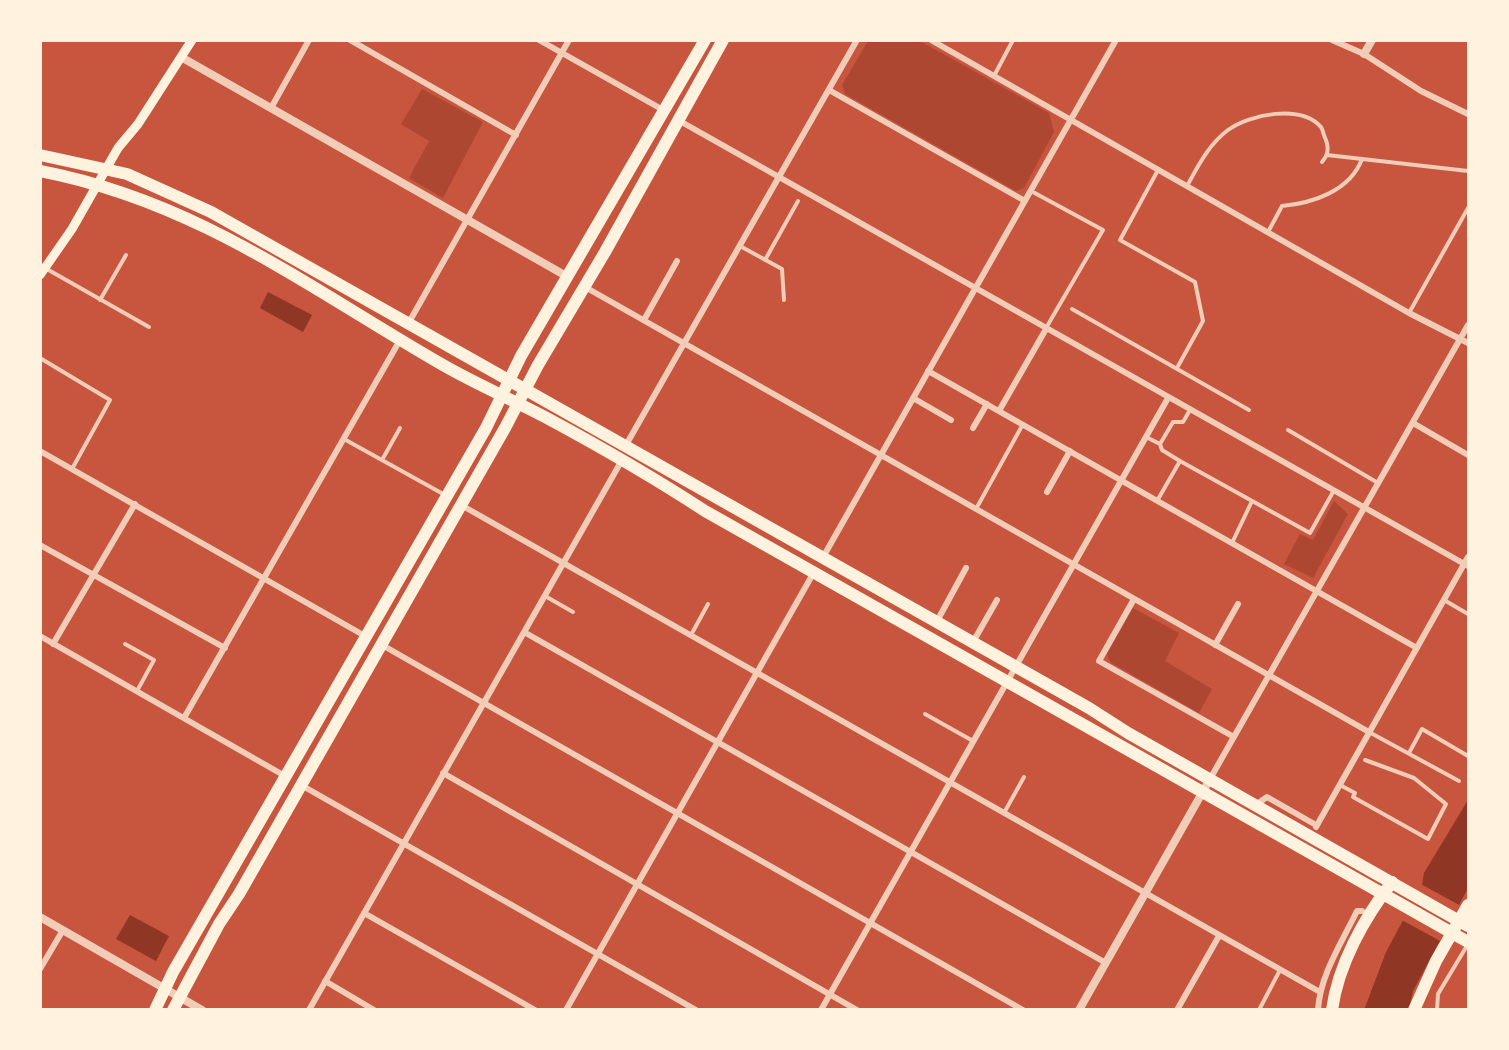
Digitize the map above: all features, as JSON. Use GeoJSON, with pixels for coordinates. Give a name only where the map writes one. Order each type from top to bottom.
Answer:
{"type":"FeatureCollection","features":[{"type":"Feature","properties":{"kind":"highway"},"geometry":{"type":"LineString","coordinates":[[155,1010],[285,776],[447,496],[568,277],[705,40]]}},
{"type":"Feature","properties":{"kind":"highway"},"geometry":{"type":"LineString","coordinates":[[173,1010],[462,505],[571,306],[585,287],[723,40]]}},
{"type":"Feature","properties":{"kind":"highway"},"geometry":{"type":"LineString","coordinates":[[40,155],[107,168],[150,183],[211,212],[822,559],[1016,666],[1467,925]]}},
{"type":"Feature","properties":{"kind":"highway"},"geometry":{"type":"LineString","coordinates":[[40,171],[97,184],[156,203],[210,227],[301,279],[400,340],[622,460],[705,511],[815,571],[1007,682],[1080,721],[1202,794],[1464,940]]}},
{"type":"Feature","properties":{"kind":"highway"},"geometry":{"type":"LineString","coordinates":[[1332,1010],[1344,965],[1368,910],[1383,893],[1397,885]]}},
{"type":"Feature","properties":{"kind":"highway"},"geometry":{"type":"LineString","coordinates":[[1414,1010],[1436,961],[1468,905]]}},
{"type":"Feature","properties":{"kind":"main road"},"geometry":{"type":"LineString","coordinates":[[43,271],[107,168],[192,40]]}},
{"type":"Feature","properties":{"kind":"street"},"geometry":{"type":"LineString","coordinates":[[271,108],[309,40]]}},
{"type":"Feature","properties":{"kind":"street"},"geometry":{"type":"LineString","coordinates":[[350,40],[516,135]]}},
{"type":"Feature","properties":{"kind":"street"},"geometry":{"type":"LineString","coordinates":[[539,40],[665,111]]}},
{"type":"Feature","properties":{"kind":"street"},"geometry":{"type":"LineString","coordinates":[[408,324],[569,40]]}},
{"type":"Feature","properties":{"kind":"street"},"geometry":{"type":"LineString","coordinates":[[626,446],[857,40]]}},
{"type":"Feature","properties":{"kind":"street"},"geometry":{"type":"LineString","coordinates":[[932,40],[1410,313],[1468,343]]}},
{"type":"Feature","properties":{"kind":"street"},"geometry":{"type":"LineString","coordinates":[[822,559],[1116,40]]}},
{"type":"Feature","properties":{"kind":"street"},"geometry":{"type":"LineString","coordinates":[[1332,40],[1364,54],[1421,91],[1468,114]]}},
{"type":"Feature","properties":{"kind":"street"},"geometry":{"type":"LineString","coordinates":[[1364,54],[1372,40]]}},
{"type":"Feature","properties":{"kind":"street"},"geometry":{"type":"LineString","coordinates":[[181,57],[568,277]]}},
{"type":"Feature","properties":{"kind":"street"},"geometry":{"type":"LineString","coordinates":[[829,90],[1025,201]]}},
{"type":"Feature","properties":{"kind":"street"},"geometry":{"type":"LineString","coordinates":[[678,120],[1333,492],[1466,565]]}},
{"type":"Feature","properties":{"kind":"street"},"geometry":{"type":"LineString","coordinates":[[644,320],[677,261]]}},
{"type":"Feature","properties":{"kind":"street"},"geometry":{"type":"LineString","coordinates":[[585,287],[1369,732]]}},
{"type":"Feature","properties":{"kind":"street"},"geometry":{"type":"LineString","coordinates":[[1079,1010],[1468,325]]}},
{"type":"Feature","properties":{"kind":"street"},"geometry":{"type":"LineString","coordinates":[[999,411],[1046,329]]}},
{"type":"Feature","properties":{"kind":"street"},"geometry":{"type":"LineString","coordinates":[[184,718],[400,340]]}},
{"type":"Feature","properties":{"kind":"street"},"geometry":{"type":"LineString","coordinates":[[928,371],[1417,648]]}},
{"type":"Feature","properties":{"kind":"street"},"geometry":{"type":"LineString","coordinates":[[913,398],[951,420]]}},
{"type":"Feature","properties":{"kind":"street"},"geometry":{"type":"LineString","coordinates":[[821,1010],[1168,398]]}},
{"type":"Feature","properties":{"kind":"street"},"geometry":{"type":"LineString","coordinates":[[973,428],[987,404]]}},
{"type":"Feature","properties":{"kind":"street"},"geometry":{"type":"LineString","coordinates":[[1413,423],[1468,455]]}},
{"type":"Feature","properties":{"kind":"street"},"geometry":{"type":"LineString","coordinates":[[40,451],[365,636]]}},
{"type":"Feature","properties":{"kind":"street"},"geometry":{"type":"LineString","coordinates":[[1047,492],[1070,452]]}},
{"type":"Feature","properties":{"kind":"street"},"geometry":{"type":"LineString","coordinates":[[309,1010],[622,460]]}},
{"type":"Feature","properties":{"kind":"street"},"geometry":{"type":"LineString","coordinates":[[53,644],[135,504]]}},
{"type":"Feature","properties":{"kind":"street"},"geometry":{"type":"LineString","coordinates":[[462,505],[1320,992]]}},
{"type":"Feature","properties":{"kind":"street"},"geometry":{"type":"LineString","coordinates":[[40,545],[225,648]]}},
{"type":"Feature","properties":{"kind":"street"},"geometry":{"type":"LineString","coordinates":[[1257,804],[1267,797],[1316,826],[1466,565],[1468,557]]}},
{"type":"Feature","properties":{"kind":"street"},"geometry":{"type":"LineString","coordinates":[[936,623],[966,568]]}},
{"type":"Feature","properties":{"kind":"street"},"geometry":{"type":"LineString","coordinates":[[566,1010],[815,571]]}},
{"type":"Feature","properties":{"kind":"street"},"geometry":{"type":"LineString","coordinates":[[1134,599],[1099,661],[1234,737]]}},
{"type":"Feature","properties":{"kind":"street"},"geometry":{"type":"LineString","coordinates":[[972,643],[997,600]]}},
{"type":"Feature","properties":{"kind":"street"},"geometry":{"type":"LineString","coordinates":[[1215,645],[1238,603]]}},
{"type":"Feature","properties":{"kind":"street"},"geometry":{"type":"LineString","coordinates":[[524,632],[1106,963]]}},
{"type":"Feature","properties":{"kind":"street"},"geometry":{"type":"LineString","coordinates":[[40,636],[285,776]]}},
{"type":"Feature","properties":{"kind":"street"},"geometry":{"type":"LineString","coordinates":[[381,645],[1023,1010]]}},
{"type":"Feature","properties":{"kind":"street"},"geometry":{"type":"LineString","coordinates":[[443,773],[857,1010]]}},
{"type":"Feature","properties":{"kind":"street"},"geometry":{"type":"LineString","coordinates":[[301,785],[696,1010]]}},
{"type":"Feature","properties":{"kind":"street"},"geometry":{"type":"LineString","coordinates":[[1318,1010],[1320,992],[1357,911],[1368,910]]}},
{"type":"Feature","properties":{"kind":"street"},"geometry":{"type":"LineString","coordinates":[[364,913],[535,1010]]}},
{"type":"Feature","properties":{"kind":"street"},"geometry":{"type":"LineString","coordinates":[[40,917],[202,1010]]}},
{"type":"Feature","properties":{"kind":"street"},"geometry":{"type":"LineString","coordinates":[[40,969],[63,930]]}},
{"type":"Feature","properties":{"kind":"street"},"geometry":{"type":"LineString","coordinates":[[1177,1010],[1219,936]]}},
{"type":"Feature","properties":{"kind":"street"},"geometry":{"type":"LineString","coordinates":[[325,981],[374,1010]]}},
{"type":"Feature","properties":{"kind":"lane"},"geometry":{"type":"LineString","coordinates":[[993,76],[1013,40]]}},
{"type":"Feature","properties":{"kind":"lane"},"geometry":{"type":"LineString","coordinates":[[1187,186],[1214,142],[1229,129],[1263,117],[1286,114],[1303,116],[1321,127],[1328,144],[1328,155],[1322,162]]}},
{"type":"Feature","properties":{"kind":"lane"},"geometry":{"type":"LineString","coordinates":[[1328,155],[1468,171]]}},
{"type":"Feature","properties":{"kind":"lane"},"geometry":{"type":"LineString","coordinates":[[1268,232],[1282,206],[1324,197],[1345,183],[1359,169],[1362,159]]}},
{"type":"Feature","properties":{"kind":"lane"},"geometry":{"type":"LineString","coordinates":[[1158,170],[1120,240],[1194,282],[1203,321],[1177,368]]}},
{"type":"Feature","properties":{"kind":"lane"},"geometry":{"type":"LineString","coordinates":[[1031,191],[1103,230],[1046,329]]}},
{"type":"Feature","properties":{"kind":"lane"},"geometry":{"type":"LineString","coordinates":[[765,260],[798,201]]}},
{"type":"Feature","properties":{"kind":"lane"},"geometry":{"type":"LineString","coordinates":[[1410,313],[1468,208]]}},
{"type":"Feature","properties":{"kind":"lane"},"geometry":{"type":"LineString","coordinates":[[741,246],[782,269],[784,300]]}},
{"type":"Feature","properties":{"kind":"lane"},"geometry":{"type":"LineString","coordinates":[[100,300],[126,255]]}},
{"type":"Feature","properties":{"kind":"lane"},"geometry":{"type":"LineString","coordinates":[[43,271],[149,327]]}},
{"type":"Feature","properties":{"kind":"lane"},"geometry":{"type":"LineString","coordinates":[[1072,309],[1249,410]]}},
{"type":"Feature","properties":{"kind":"lane"},"geometry":{"type":"LineString","coordinates":[[40,358],[110,400],[72,469]]}},
{"type":"Feature","properties":{"kind":"lane"},"geometry":{"type":"LineString","coordinates":[[1160,444],[1173,422],[1183,422],[1190,410]]}},
{"type":"Feature","properties":{"kind":"lane"},"geometry":{"type":"LineString","coordinates":[[975,509],[1023,424]]}},
{"type":"Feature","properties":{"kind":"lane"},"geometry":{"type":"LineString","coordinates":[[382,460],[400,428]]}},
{"type":"Feature","properties":{"kind":"lane"},"geometry":{"type":"LineString","coordinates":[[1287,430],[1379,483]]}},
{"type":"Feature","properties":{"kind":"lane"},"geometry":{"type":"LineString","coordinates":[[1146,437],[1160,444],[1162,450],[1180,461],[1310,533],[1333,492]]}},
{"type":"Feature","properties":{"kind":"lane"},"geometry":{"type":"LineString","coordinates":[[344,439],[447,496]]}},
{"type":"Feature","properties":{"kind":"lane"},"geometry":{"type":"LineString","coordinates":[[1157,501],[1180,461]]}},
{"type":"Feature","properties":{"kind":"lane"},"geometry":{"type":"LineString","coordinates":[[1232,543],[1247,516],[1252,501]]}},
{"type":"Feature","properties":{"kind":"lane"},"geometry":{"type":"LineString","coordinates":[[544,595],[573,612]]}},
{"type":"Feature","properties":{"kind":"lane"},"geometry":{"type":"LineString","coordinates":[[1444,600],[1468,614]]}},
{"type":"Feature","properties":{"kind":"lane"},"geometry":{"type":"LineString","coordinates":[[690,635],[708,604]]}},
{"type":"Feature","properties":{"kind":"lane"},"geometry":{"type":"LineString","coordinates":[[125,644],[154,660],[137,691]]}},
{"type":"Feature","properties":{"kind":"lane"},"geometry":{"type":"LineString","coordinates":[[926,714],[974,741]]}},
{"type":"Feature","properties":{"kind":"lane"},"geometry":{"type":"LineString","coordinates":[[1409,753],[1422,729],[1468,756]]}},
{"type":"Feature","properties":{"kind":"lane"},"geometry":{"type":"LineString","coordinates":[[1369,732],[1459,781]]}},
{"type":"Feature","properties":{"kind":"lane"},"geometry":{"type":"LineString","coordinates":[[1339,785],[1355,794],[1353,797],[1428,839],[1446,804],[1413,778],[1365,760]]}},
{"type":"Feature","properties":{"kind":"lane"},"geometry":{"type":"LineString","coordinates":[[1004,813],[1024,777]]}},
{"type":"Feature","properties":{"kind":"lane"},"geometry":{"type":"LineString","coordinates":[[1437,1010],[1438,994],[1464,940]]}},
{"type":"Feature","properties":{"kind":"lane"},"geometry":{"type":"LineString","coordinates":[[1258,1010],[1280,970]]}},
{"type":"Feature","properties":{"kind":"shaded area"},"geometry":{"type":"Polygon","coordinates":[[[868,41],[920,41],[1049,113],[1054,132],[1024,188],[1016,191],[845,94],[842,85],[868,41]]]}},
{"type":"Feature","properties":{"kind":"shaded area"},"geometry":{"type":"Polygon","coordinates":[[[422,89],[483,122],[443,198],[409,178],[429,141],[401,124],[422,89]]]}},
{"type":"Feature","properties":{"kind":"shaded area"},"geometry":{"type":"Polygon","coordinates":[[[268,292],[312,315],[303,332],[260,308],[268,292]]]}},
{"type":"Feature","properties":{"kind":"shaded area"},"geometry":{"type":"Polygon","coordinates":[[[1334,501],[1348,514],[1313,578],[1284,564],[1300,534],[1313,540],[1334,501]]]}},
{"type":"Feature","properties":{"kind":"shaded area"},"geometry":{"type":"Polygon","coordinates":[[[1133,608],[1179,633],[1165,661],[1212,689],[1199,713],[1110,662],[1107,654],[1133,608]]]}},
{"type":"Feature","properties":{"kind":"shaded area"},"geometry":{"type":"Polygon","coordinates":[[[1468,800],[1468,888],[1413,991],[1409,1009],[1364,1010],[1386,952],[1422,885],[1424,873],[1468,800]]]}},
{"type":"Feature","properties":{"kind":"shaded area"},"geometry":{"type":"Polygon","coordinates":[[[130,915],[169,936],[156,961],[116,939],[130,915]]]}},
{"type":"Feature","properties":{"kind":"pier"},"geometry":{"type":"Polygon","coordinates":[[[1419,883],[1461,906],[1442,942],[1400,919],[1419,883]]]}}]}
